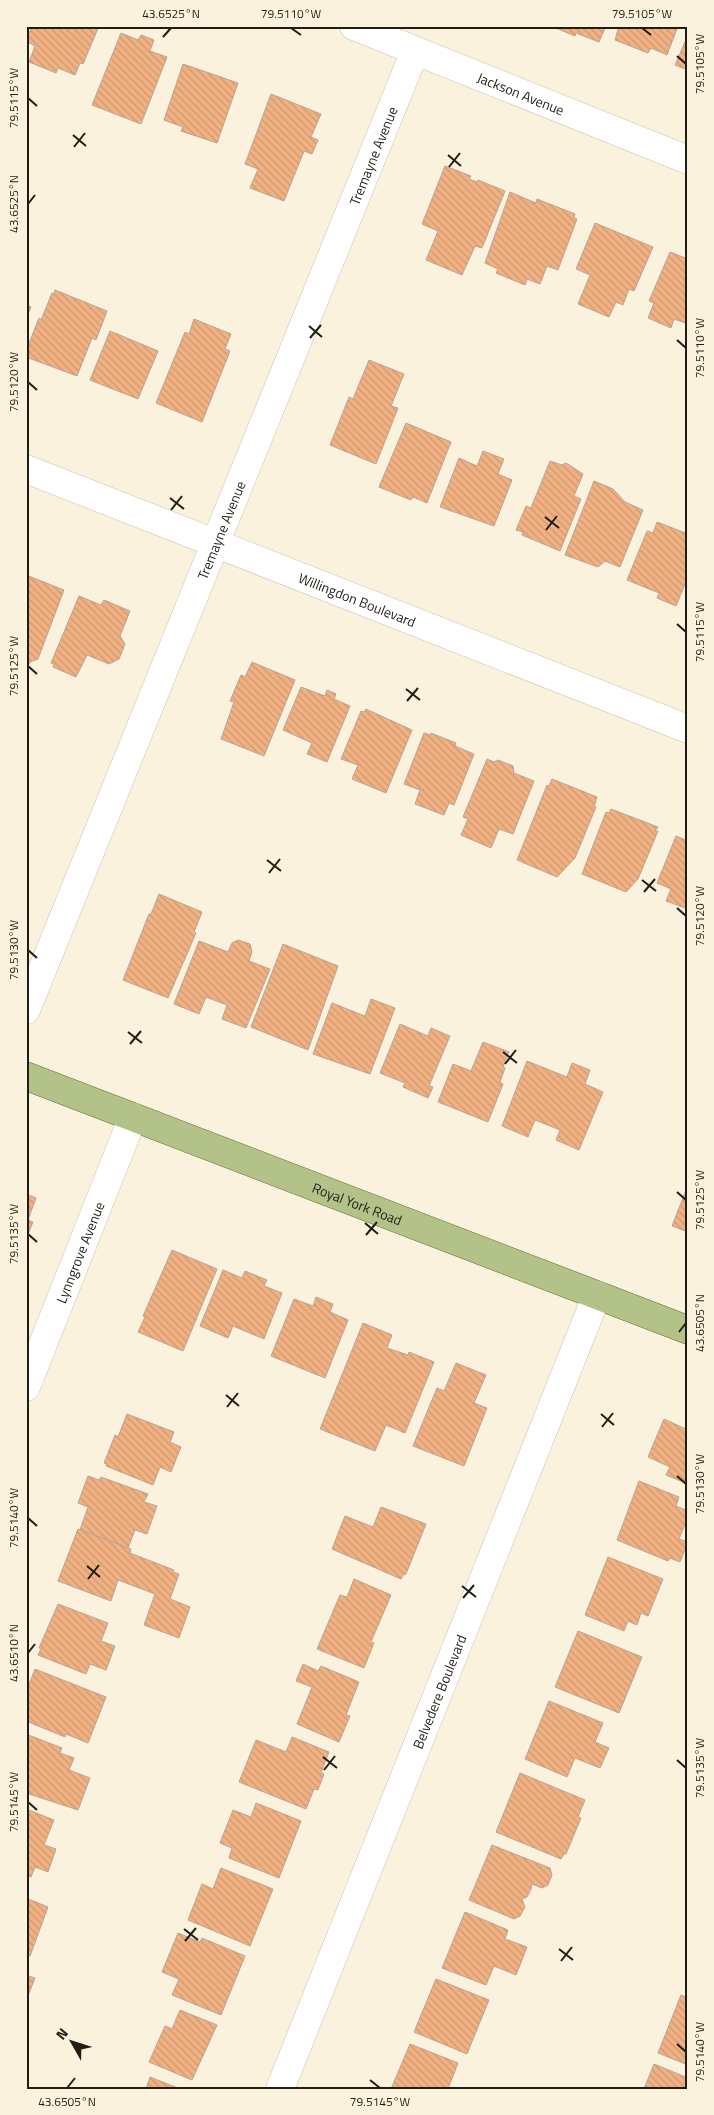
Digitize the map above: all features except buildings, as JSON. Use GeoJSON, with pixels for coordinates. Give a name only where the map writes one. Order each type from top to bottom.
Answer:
{"type":"FeatureCollection","features":[{"type":"Feature","properties":{"kind":"main road","name":"Royal York Road"},"geometry":{"type":"LineString","coordinates":[[26,1076],[688,1330]]}},
{"type":"Feature","properties":{"kind":"street","name":"Jackson Avenue"},"geometry":{"type":"LineString","coordinates":[[354,26],[688,160]]}},
{"type":"Feature","properties":{"kind":"street","name":"Tremayne Avenue"},"geometry":{"type":"LineString","coordinates":[[26,1010],[415,51]]}},
{"type":"Feature","properties":{"kind":"street","name":"Willingdon Boulevard"},"geometry":{"type":"LineString","coordinates":[[26,469],[688,729]]}},
{"type":"Feature","properties":{"kind":"street","name":"Lynngrove Avenue"},"geometry":{"type":"LineString","coordinates":[[26,1387],[133,1117]]}},
{"type":"Feature","properties":{"kind":"street","name":"Belvedere Boulevard"},"geometry":{"type":"LineString","coordinates":[[280,2089],[598,1295]]}}]}
